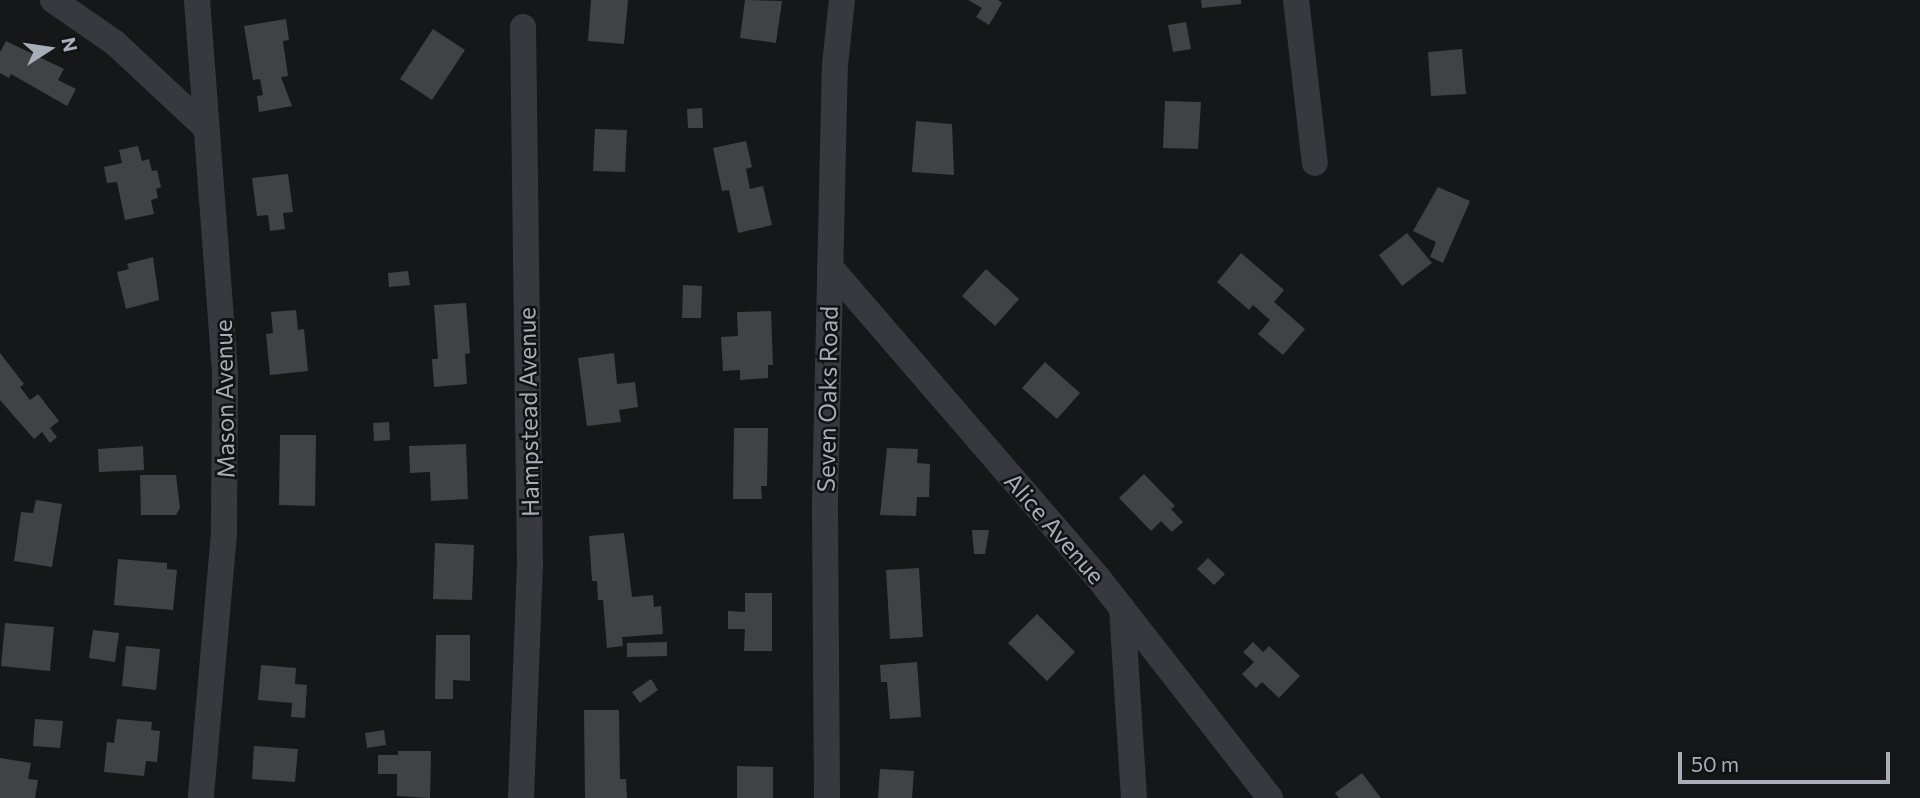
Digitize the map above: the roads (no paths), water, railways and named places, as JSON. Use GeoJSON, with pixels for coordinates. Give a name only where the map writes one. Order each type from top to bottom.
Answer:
{"type":"FeatureCollection","features":[{"type":"Feature","properties":{"kind":"street"},"geometry":{"type":"LineString","coordinates":[[53,0],[115,43],[204,126]]}},
{"type":"Feature","properties":{"kind":"street","name":"Mason Avenue"},"geometry":{"type":"LineString","coordinates":[[197,0],[204,126],[220,277],[225,489],[201,798]]}},
{"type":"Feature","properties":{"kind":"street","name":"Seven Oaks Road"},"geometry":{"type":"LineString","coordinates":[[827,798],[825,500],[835,65],[842,0]]}},
{"type":"Feature","properties":{"kind":"street"},"geometry":{"type":"LineString","coordinates":[[1296,0],[1315,163]]}},
{"type":"Feature","properties":{"kind":"street","name":"Hampstead Avenue"},"geometry":{"type":"LineString","coordinates":[[521,798],[530,567],[523,27]]}},
{"type":"Feature","properties":{"kind":"street","name":"Alice Avenue"},"geometry":{"type":"LineString","coordinates":[[830,267],[1122,608],[1269,798]]}},
{"type":"Feature","properties":{"kind":"street"},"geometry":{"type":"LineString","coordinates":[[1122,608],[1134,798]]}}]}
